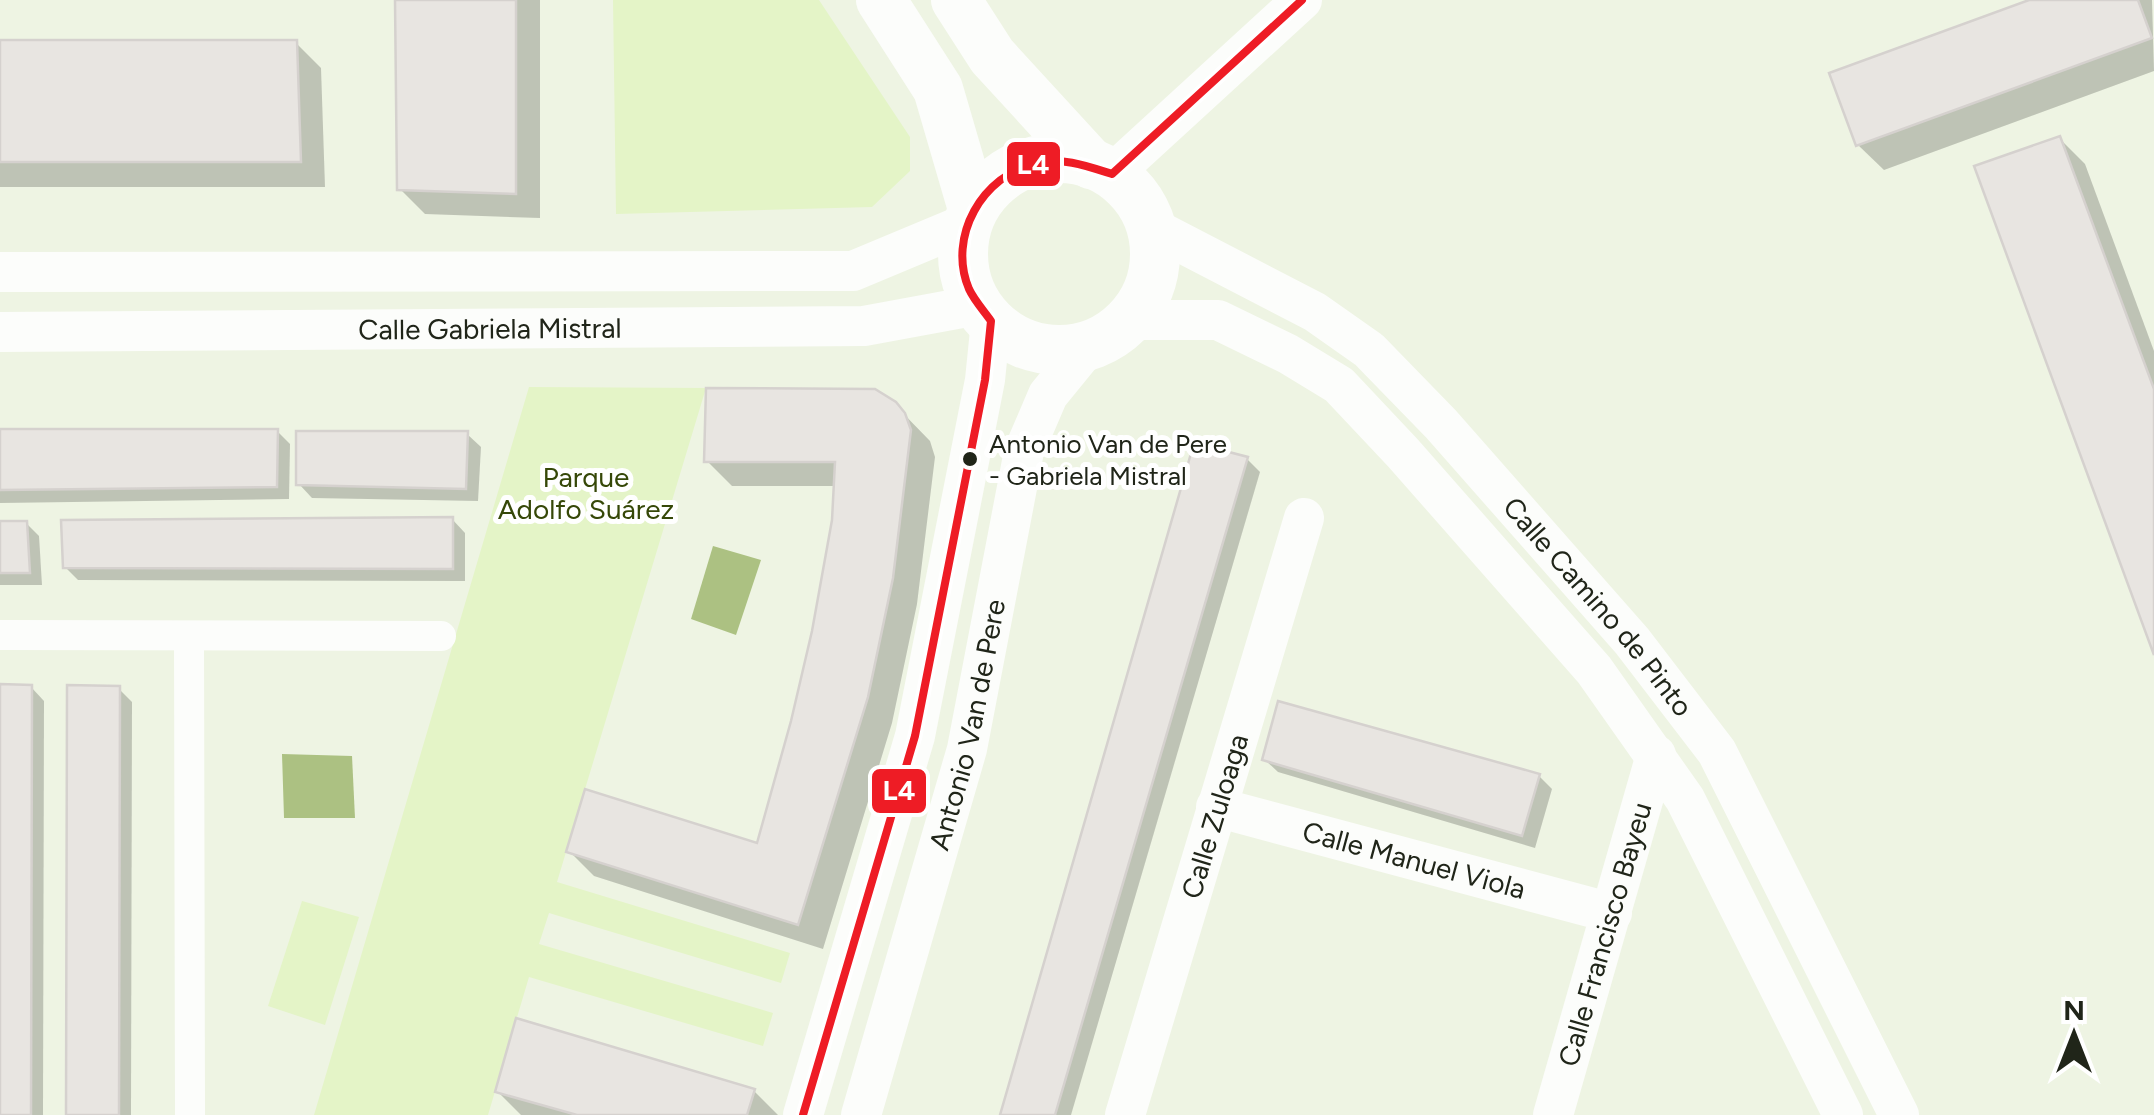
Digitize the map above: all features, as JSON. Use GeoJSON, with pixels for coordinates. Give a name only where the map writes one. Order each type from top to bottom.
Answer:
{"type":"FeatureCollection","features":[{"type":"Feature","properties":{"kind":"street"},"geometry":{"type":"LineString","coordinates":[[880,0],[938,89],[971,216]]}},
{"type":"Feature","properties":{"kind":"street"},"geometry":{"type":"LineString","coordinates":[[956,0],[992,56],[1142,206],[1155,252],[1152,277],[1143,300],[1108,333],[1058,350],[1028,345],[1002,332],[968,287],[962,261],[971,216],[989,187],[1037,160],[1064,158],[1102,169]]}},
{"type":"Feature","properties":{"kind":"street"},"geometry":{"type":"LineString","coordinates":[[1102,169],[1302,0]]}},
{"type":"Feature","properties":{"kind":"street","name":"Calle Gabriela Mistral"},"geometry":{"type":"LineString","coordinates":[[0,272],[853,271],[971,216]]}},
{"type":"Feature","properties":{"kind":"street","name":"Calle Camino de Pinto"},"geometry":{"type":"LineString","coordinates":[[1151,227],[1315,312],[1369,350],[1441,424],[1632,641],[1717,752],[1899,1115]]}},
{"type":"Feature","properties":{"kind":"street","name":"Calle Gabriela Mistral"},"geometry":{"type":"LineString","coordinates":[[0,332],[864,326],[984,313]]}},
{"type":"Feature","properties":{"kind":"street","name":"Antonio Van de Pere"},"geometry":{"type":"LineString","coordinates":[[802,1115],[915,736],[985,380],[984,313]]}},
{"type":"Feature","properties":{"kind":"street","name":"Calle Camino de Pinto"},"geometry":{"type":"LineString","coordinates":[[1108,333],[1218,320],[1288,354],[1339,385],[1404,453],[1594,670],[1686,799],[1843,1115]]}},
{"type":"Feature","properties":{"kind":"street","name":"Antonio Van de Pere"},"geometry":{"type":"LineString","coordinates":[[862,1115],[967,748],[1024,452],[1048,396],[1108,333]]}},
{"type":"Feature","properties":{"kind":"street","name":"Calle Zuloaga"},"geometry":{"type":"LineString","coordinates":[[1126,1115],[1304,518]]}},
{"type":"Feature","properties":{"kind":"street"},"geometry":{"type":"LineString","coordinates":[[0,635],[441,636]]}},
{"type":"Feature","properties":{"kind":"street"},"geometry":{"type":"LineString","coordinates":[[189,636],[190,1115]]}},
{"type":"Feature","properties":{"kind":"street","name":"Calle Francisco Bayeu"},"geometry":{"type":"LineString","coordinates":[[1554,1115],[1656,755]]}},
{"type":"Feature","properties":{"kind":"street","name":"Calle Manuel Viola"},"geometry":{"type":"LineString","coordinates":[[1216,807],[1612,914]]}},
{"type":"Feature","properties":{"kind":"green space"},"geometry":{"type":"Polygon","coordinates":[[[613,0],[819,0],[910,137],[910,171],[872,207],[616,214],[613,0]]]}},
{"type":"Feature","properties":{"kind":"green space","name":"Parque Adolfo Suárez"},"geometry":{"type":"Polygon","coordinates":[[[529,387],[706,388],[557,882],[790,953],[781,983],[549,913],[539,944],[773,1013],[763,1046],[529,977],[488,1115],[314,1115],[529,387]]]}},
{"type":"Feature","properties":{"kind":"green space"},"geometry":{"type":"Polygon","coordinates":[[[302,901],[359,917],[325,1025],[268,1006],[302,901]]]}},
{"type":"Feature","properties":{"kind":"shaded area"},"geometry":{"type":"Polygon","coordinates":[[[713,546],[761,560],[736,635],[691,619],[713,546]]]}},
{"type":"Feature","properties":{"kind":"shaded area"},"geometry":{"type":"Polygon","coordinates":[[[282,754],[352,756],[355,818],[284,818],[282,754]]]}},
{"type":"Feature","properties":{"kind":"building"},"geometry":{"type":"Polygon","coordinates":[[[395,0],[516,0],[516,194],[397,190],[395,0]]]}},
{"type":"Feature","properties":{"kind":"building"},"geometry":{"type":"Polygon","coordinates":[[[2029,0],[2138,0],[2152,38],[1856,146],[1829,73],[2029,0]]]}},
{"type":"Feature","properties":{"kind":"building"},"geometry":{"type":"Polygon","coordinates":[[[0,40],[297,40],[301,162],[0,162],[0,40]]]}},
{"type":"Feature","properties":{"kind":"building"},"geometry":{"type":"Polygon","coordinates":[[[2060,136],[2154,389],[2154,655],[1974,166],[2060,136]]]}},
{"type":"Feature","properties":{"kind":"building"},"geometry":{"type":"Polygon","coordinates":[[[706,388],[875,389],[896,402],[911,430],[893,578],[868,697],[798,925],[566,852],[585,789],[757,843],[812,631],[832,520],[835,462],[704,462],[706,388]]]}},
{"type":"Feature","properties":{"kind":"building"},"geometry":{"type":"Polygon","coordinates":[[[0,429],[278,429],[277,487],[0,490],[0,429]]]}},
{"type":"Feature","properties":{"kind":"building"},"geometry":{"type":"Polygon","coordinates":[[[296,431],[468,431],[466,489],[296,485],[296,431]]]}},
{"type":"Feature","properties":{"kind":"building"},"geometry":{"type":"Polygon","coordinates":[[[1194,443],[1248,457],[1055,1115],[1000,1115],[1194,443]]]}},
{"type":"Feature","properties":{"kind":"building"},"geometry":{"type":"Polygon","coordinates":[[[453,517],[453,569],[63,568],[61,520],[453,517]]]}},
{"type":"Feature","properties":{"kind":"building"},"geometry":{"type":"Polygon","coordinates":[[[0,521],[27,521],[30,573],[0,573],[0,521]]]}},
{"type":"Feature","properties":{"kind":"building"},"geometry":{"type":"Polygon","coordinates":[[[0,684],[32,685],[31,1115],[0,1115],[0,684]]]}},
{"type":"Feature","properties":{"kind":"building"},"geometry":{"type":"Polygon","coordinates":[[[67,685],[120,686],[119,1115],[66,1115],[67,685]]]}},
{"type":"Feature","properties":{"kind":"building"},"geometry":{"type":"Polygon","coordinates":[[[1278,701],[1540,774],[1522,836],[1262,760],[1278,701]]]}},
{"type":"Feature","properties":{"kind":"building"},"geometry":{"type":"Polygon","coordinates":[[[516,1018],[755,1089],[747,1115],[577,1115],[495,1092],[516,1018]]]}},
{"type":"Feature","properties":{"kind":"transit line","name":"L4"},"geometry":{"type":"LineString","coordinates":[[803,1115],[915,736],[985,380],[991,321],[971,293],[963,269],[966,229],[974,211],[1000,180],[1037,163],[1066,162],[1112,174],[1302,0]]}},
{"type":"Feature","properties":{"kind":"place","name":"Antonio Van de Pere - Gabriela Mistral"},"geometry":{"type":"Point","coordinates":[970,459]}}]}
